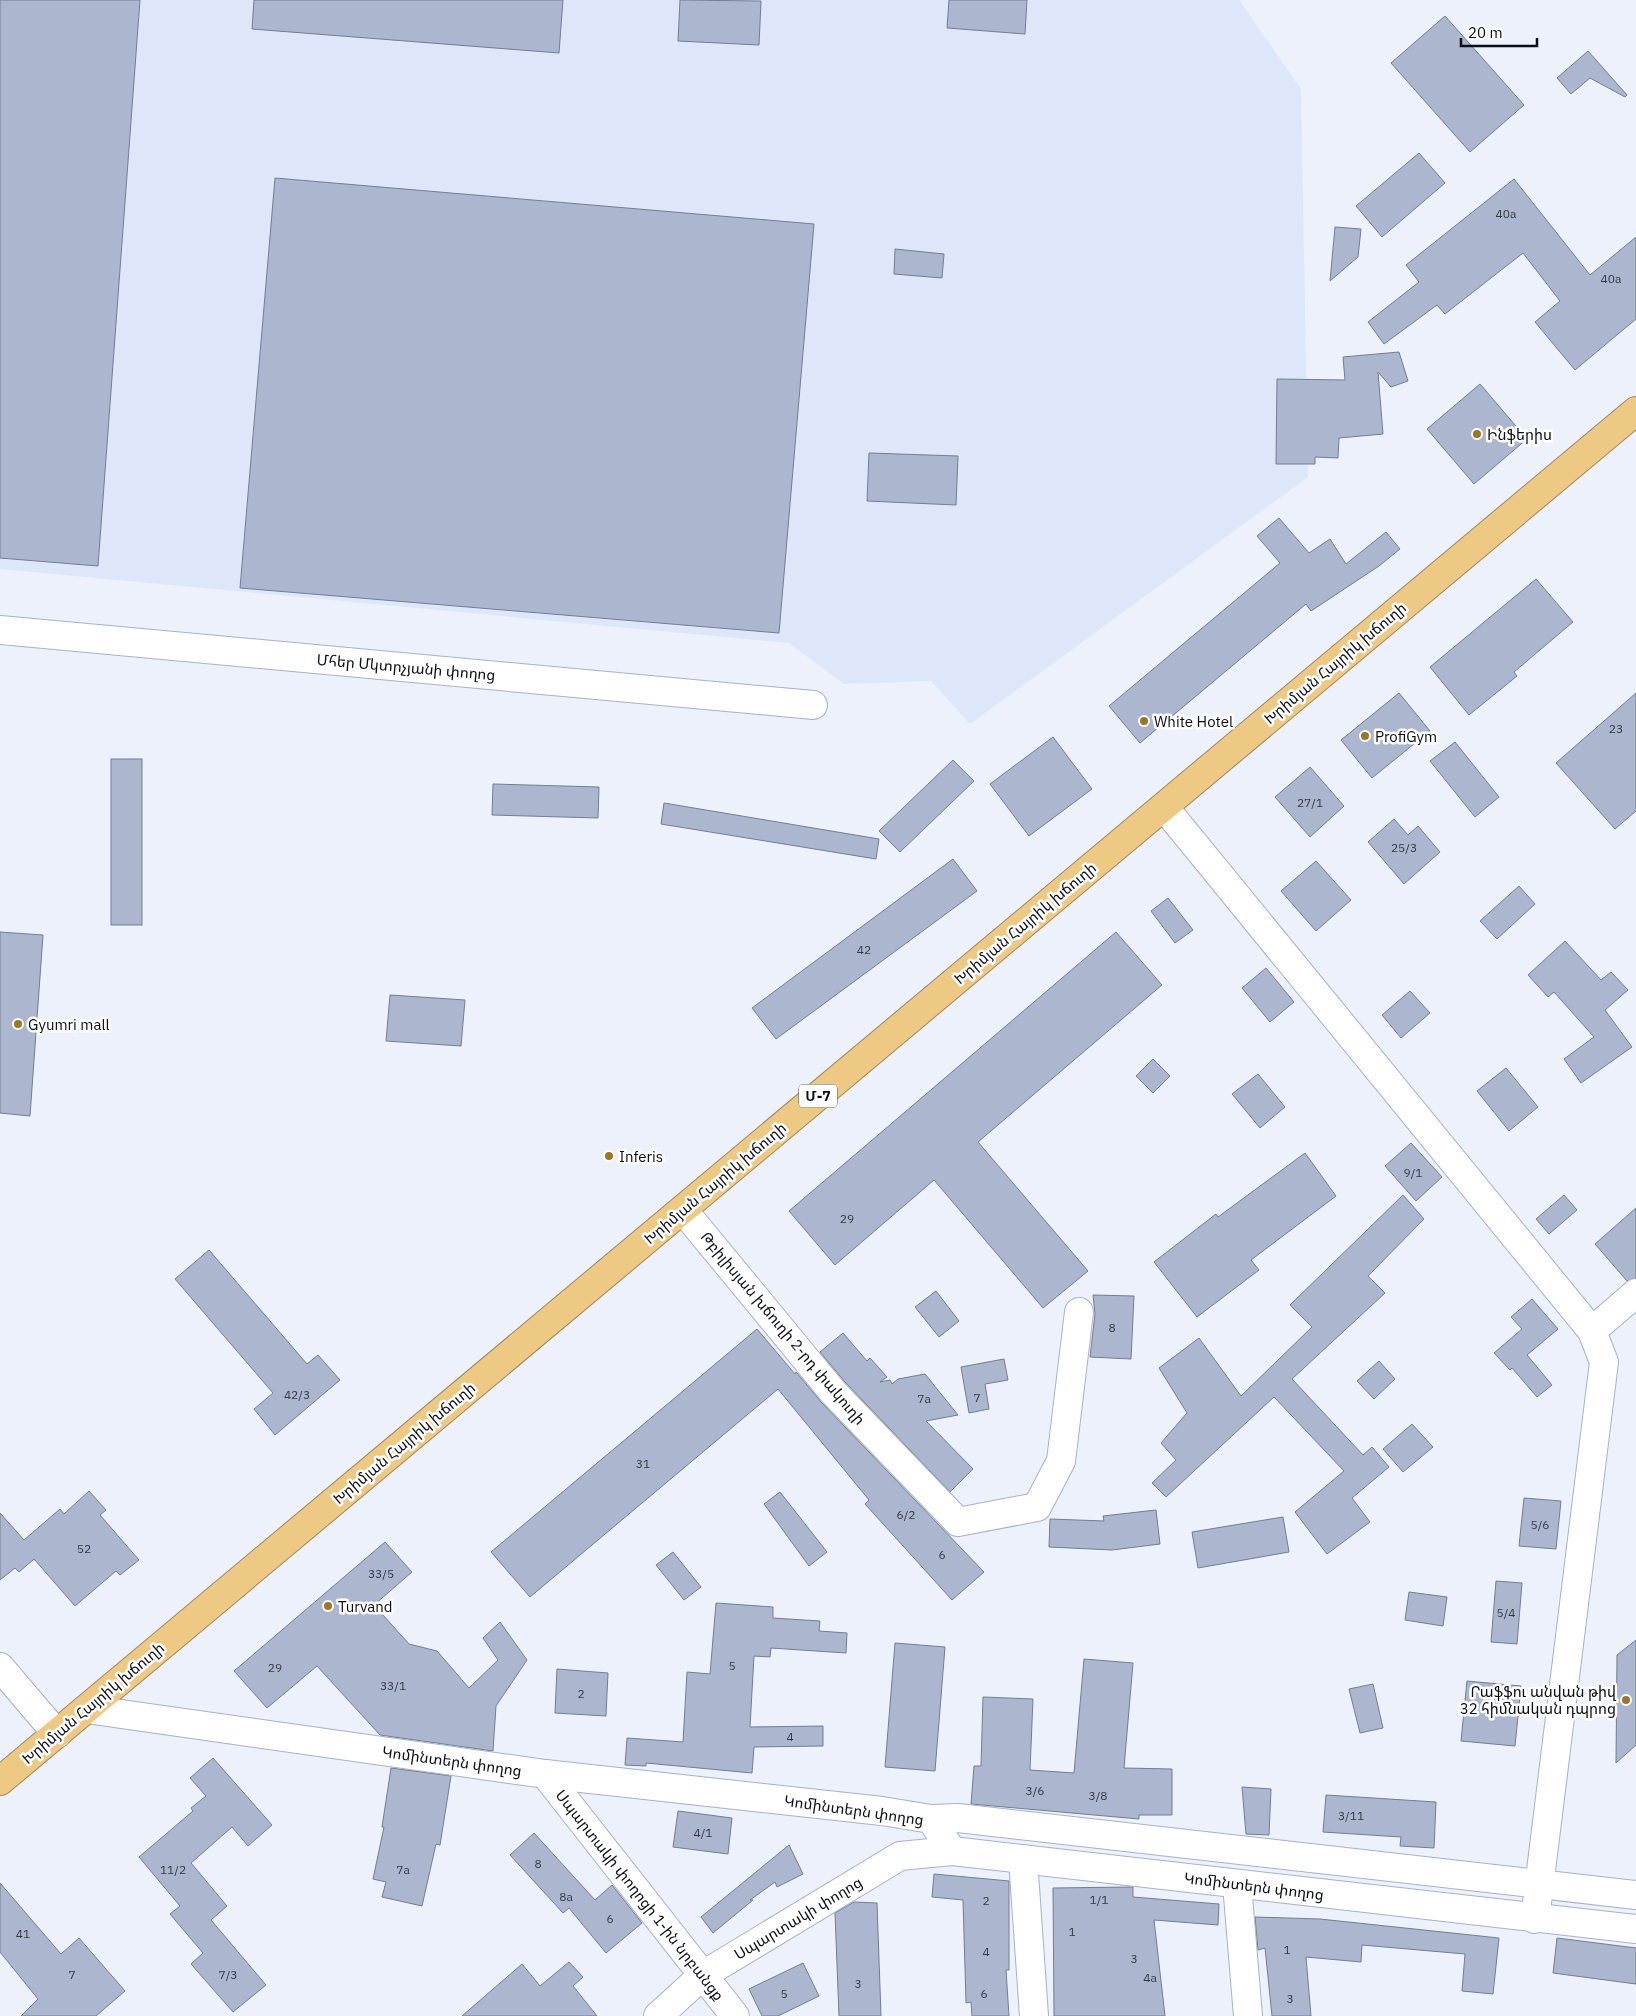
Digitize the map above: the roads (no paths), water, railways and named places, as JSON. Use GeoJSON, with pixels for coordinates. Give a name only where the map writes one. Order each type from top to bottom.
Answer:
{"type":"FeatureCollection","features":[{"type":"Feature","properties":{"kind":"highway","name":"Խրիմյան Հայրիկ խճուղի"},"geometry":{"type":"LineString","coordinates":[[0,1782],[1636,411]]}},
{"type":"Feature","properties":{"kind":"street","name":"Մհեր Մկտրչյանի փողոց"},"geometry":{"type":"LineString","coordinates":[[0,630],[813,704]]}},
{"type":"Feature","properties":{"kind":"street"},"geometry":{"type":"LineString","coordinates":[[1164,807],[1592,1331],[1604,1362],[1535,1919]]}},
{"type":"Feature","properties":{"kind":"street","name":"Թբիլիսյան խճուղի 2-րդ փակուղի"},"geometry":{"type":"LineString","coordinates":[[683,1210],[834,1392],[958,1522],[1037,1507],[1061,1461],[1079,1312]]}},
{"type":"Feature","properties":{"kind":"street"},"geometry":{"type":"LineString","coordinates":[[1592,1331],[1636,1293]]}},
{"type":"Feature","properties":{"kind":"street"},"geometry":{"type":"LineString","coordinates":[[0,1667],[58,1734]]}},
{"type":"Feature","properties":{"kind":"street","name":"Կոմինտերն փողոց"},"geometry":{"type":"LineString","coordinates":[[86,1709],[545,1774],[882,1811],[931,1819],[952,1851],[1535,1919],[1636,1929]]}},
{"type":"Feature","properties":{"kind":"street","name":"Սպարտակի փողոցի 1-ին նրբանցք"},"geometry":{"type":"LineString","coordinates":[[545,1774],[735,2016]]}},
{"type":"Feature","properties":{"kind":"street"},"geometry":{"type":"LineString","coordinates":[[931,1819],[958,1818],[1636,1895]]}},
{"type":"Feature","properties":{"kind":"street","name":"Սպարտակի փողոց"},"geometry":{"type":"LineString","coordinates":[[658,2016],[703,1975],[900,1856],[952,1851]]}},
{"type":"Feature","properties":{"kind":"street"},"geometry":{"type":"LineString","coordinates":[[1023,1859],[1034,2016]]}},
{"type":"Feature","properties":{"kind":"street"},"geometry":{"type":"LineString","coordinates":[[1237,1884],[1248,2016]]}},
{"type":"Feature","properties":{"kind":"place","name":"Ինֆերիս"},"geometry":{"type":"Point","coordinates":[1477,434]}},
{"type":"Feature","properties":{"kind":"place","name":"White Hotel"},"geometry":{"type":"Point","coordinates":[1144,721]}},
{"type":"Feature","properties":{"kind":"place","name":"ProfiGym"},"geometry":{"type":"Point","coordinates":[1365,736]}},
{"type":"Feature","properties":{"kind":"place","name":"Gyumri mall"},"geometry":{"type":"Point","coordinates":[18,1024]}},
{"type":"Feature","properties":{"kind":"place","name":"Inferis"},"geometry":{"type":"Point","coordinates":[609,1156]}},
{"type":"Feature","properties":{"kind":"place","name":"Turvand"},"geometry":{"type":"Point","coordinates":[328,1606]}},
{"type":"Feature","properties":{"kind":"place","name":"Րաֆֆու անվան թիվ 32 հիմնական դպրոց"},"geometry":{"type":"Point","coordinates":[1626,1700]}}]}
